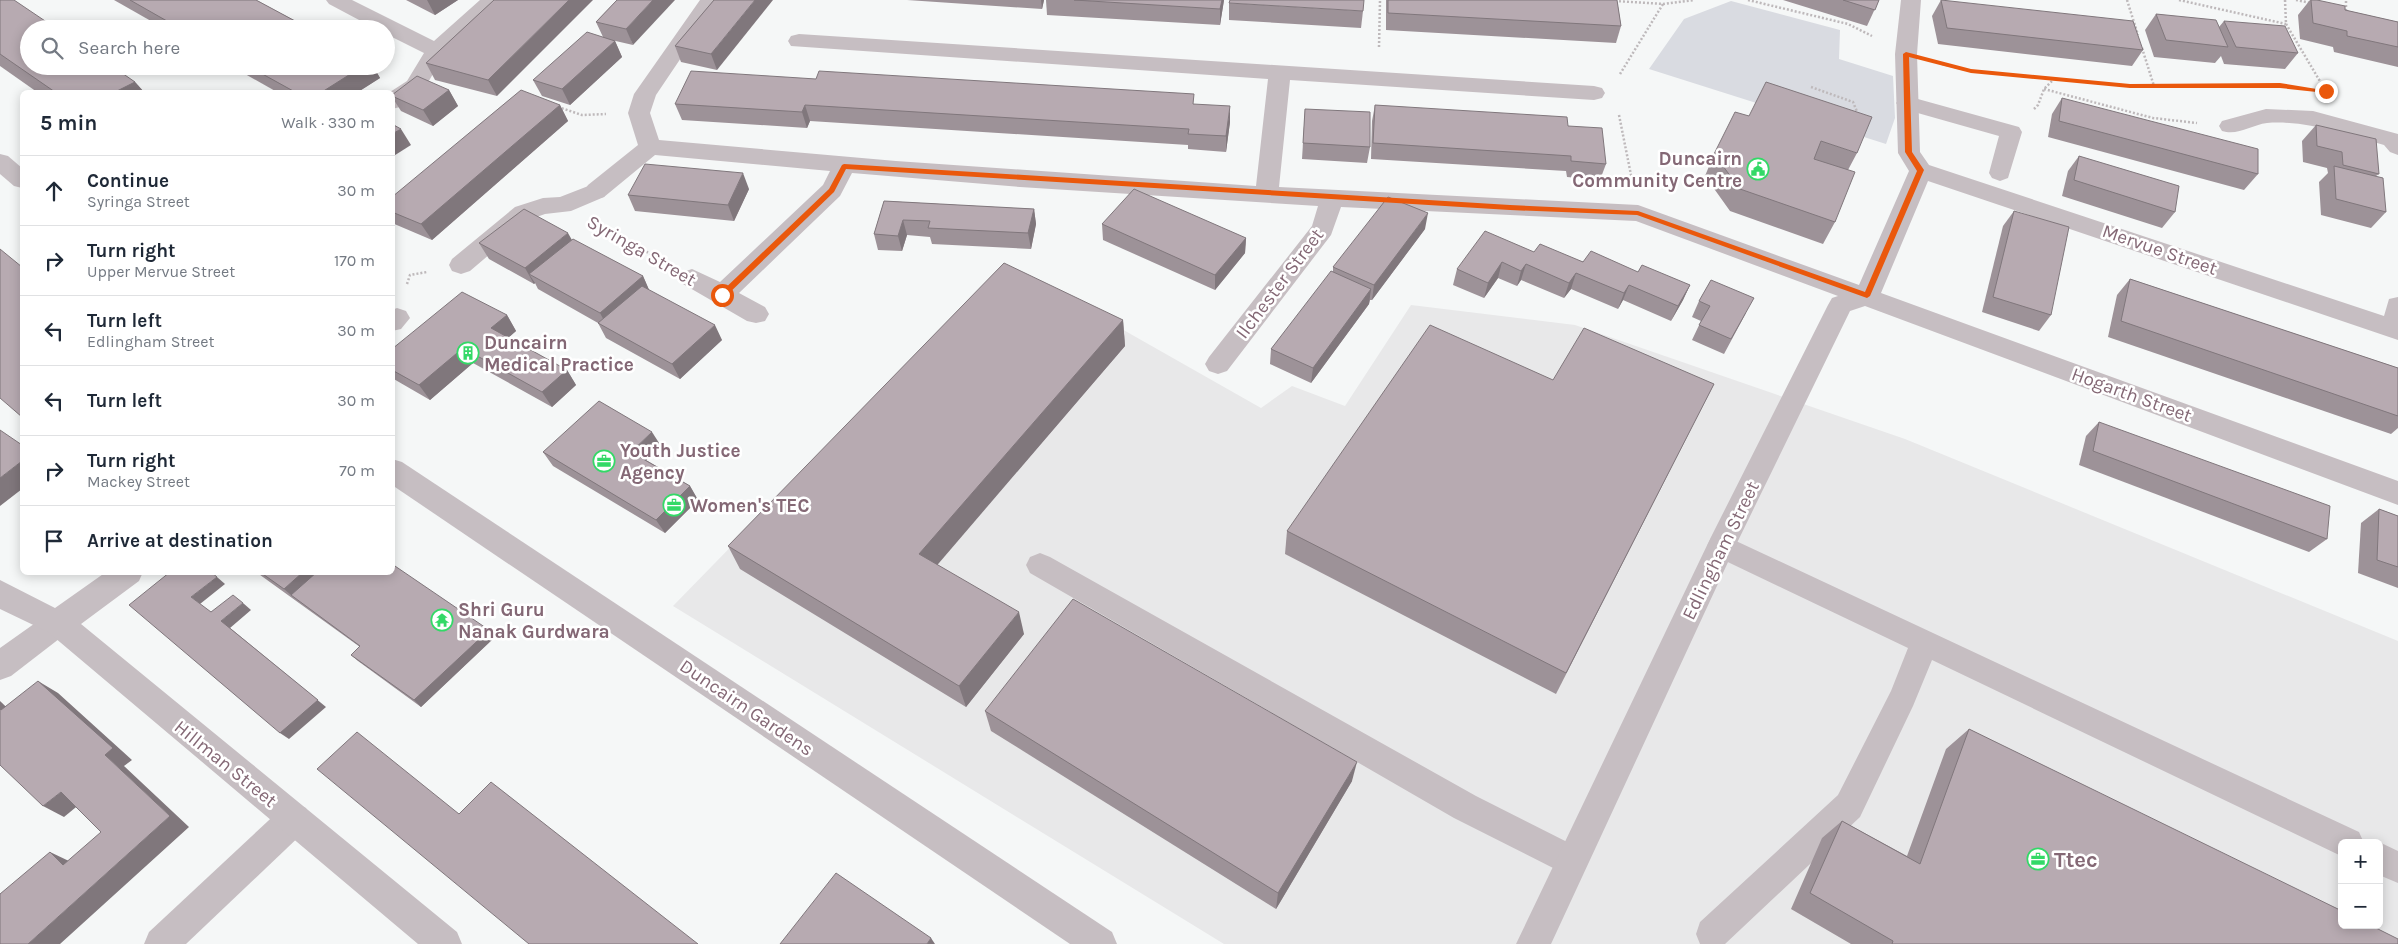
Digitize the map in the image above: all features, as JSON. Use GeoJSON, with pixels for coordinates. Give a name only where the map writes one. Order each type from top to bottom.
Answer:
{"type":"FeatureCollection","features":[{"type":"Feature","properties":{"kind":"street"},"geometry":{"type":"LineString","coordinates":[[336,0],[375,20]]}},
{"type":"Feature","properties":{"kind":"street"},"geometry":{"type":"LineString","coordinates":[[395,100],[415,86],[436,51],[492,0]]}},
{"type":"Feature","properties":{"kind":"street"},"geometry":{"type":"LineString","coordinates":[[461,265],[523,214],[544,206],[563,205],[596,191],[650,147],[639,113],[645,94],[710,0]]}},
{"type":"Feature","properties":{"kind":"street"},"geometry":{"type":"LineString","coordinates":[[1867,296],[1920,170],[1909,152],[1906,54],[1911,0]]}},
{"type":"Feature","properties":{"kind":"street"},"geometry":{"type":"LineString","coordinates":[[395,30],[436,51]]}},
{"type":"Feature","properties":{"kind":"street"},"geometry":{"type":"LineString","coordinates":[[799,41],[1594,93]]}},
{"type":"Feature","properties":{"kind":"street"},"geometry":{"type":"LineString","coordinates":[[1267,193],[1280,72]]}},
{"type":"Feature","properties":{"kind":"street"},"geometry":{"type":"LineString","coordinates":[[2230,126],[2266,116],[2313,118],[2392,140],[2398,147]]}},
{"type":"Feature","properties":{"kind":"street","name":"Hogarth Street"},"geometry":{"type":"LineString","coordinates":[[650,147],[844,166],[1332,197],[1638,213],[2398,493]]}},
{"type":"Feature","properties":{"kind":"street"},"geometry":{"type":"LineString","coordinates":[[0,162],[20,178]]}},
{"type":"Feature","properties":{"kind":"street"},"geometry":{"type":"LineString","coordinates":[[722,295],[832,190],[844,166]]}},
{"type":"Feature","properties":{"kind":"street","name":"Mervue Street"},"geometry":{"type":"LineString","coordinates":[[1920,170],[2397,322]]}},
{"type":"Feature","properties":{"kind":"street","name":"Ilchester Street"},"geometry":{"type":"LineString","coordinates":[[1218,364],[1323,229],[1332,197]]}},
{"type":"Feature","properties":{"kind":"street","name":"Syringa Street"},"geometry":{"type":"LineString","coordinates":[[692,278],[756,314]]}},
{"type":"Feature","properties":{"kind":"street","name":"Edlingham Street"},"geometry":{"type":"LineString","coordinates":[[1533,944],[1722,546],[1841,305],[1867,296]]}},
{"type":"Feature","properties":{"kind":"street","name":"Duncairn Gardens"},"geometry":{"type":"LineString","coordinates":[[395,472],[1100,944]]}},
{"type":"Feature","properties":{"kind":"street"},"geometry":{"type":"LineString","coordinates":[[0,666],[125,575]]}},
{"type":"Feature","properties":{"kind":"street","name":"Hillman Street"},"geometry":{"type":"LineString","coordinates":[[0,593],[19,606],[58,623],[445,944]]}},
{"type":"Feature","properties":{"kind":"street"},"geometry":{"type":"LineString","coordinates":[[161,944],[294,819]]}},
{"type":"Feature","properties":{"kind":"lane"},"geometry":{"type":"LineString","coordinates":[[1907,103],[2012,132],[2000,173]]}},
{"type":"Feature","properties":{"kind":"lane"},"geometry":{"type":"LineString","coordinates":[[1722,546],[2340,839]]}},
{"type":"Feature","properties":{"kind":"lane"},"geometry":{"type":"LineString","coordinates":[[1040,565],[1466,807],[1572,861]]}},
{"type":"Feature","properties":{"kind":"lane"},"geometry":{"type":"LineString","coordinates":[[1712,934],[1850,806],[1903,696],[1924,642]]}},
{"type":"Feature","properties":{"kind":"lane"},"geometry":{"type":"LineString","coordinates":[[2383,860],[2398,866]]}},
{"type":"Feature","properties":{"kind":"path"},"geometry":{"type":"LineString","coordinates":[[1379,79],[1380,0]]}},
{"type":"Feature","properties":{"kind":"path"},"geometry":{"type":"LineString","coordinates":[[1610,1],[1663,4],[1694,0]]}},
{"type":"Feature","properties":{"kind":"path"},"geometry":{"type":"LineString","coordinates":[[1748,0],[1848,24],[1906,54],[1971,71],[2130,86],[2251,86]]}},
{"type":"Feature","properties":{"kind":"path"},"geometry":{"type":"LineString","coordinates":[[2127,0],[2139,38]]}},
{"type":"Feature","properties":{"kind":"path"},"geometry":{"type":"LineString","coordinates":[[2179,0],[2286,24]]}},
{"type":"Feature","properties":{"kind":"path"},"geometry":{"type":"LineString","coordinates":[[2286,0],[2286,24],[2326,91],[2317,90]]}},
{"type":"Feature","properties":{"kind":"path"},"geometry":{"type":"LineString","coordinates":[[2296,0],[2313,3]]}},
{"type":"Feature","properties":{"kind":"path"},"geometry":{"type":"LineString","coordinates":[[2338,8],[2346,10],[2346,0]]}},
{"type":"Feature","properties":{"kind":"path"},"geometry":{"type":"LineString","coordinates":[[1618,77],[1663,4]]}},
{"type":"Feature","properties":{"kind":"path"},"geometry":{"type":"LineString","coordinates":[[2142,48],[2154,86]]}},
{"type":"Feature","properties":{"kind":"path"},"geometry":{"type":"LineString","coordinates":[[1811,87],[1853,102],[1863,128],[1909,144]]}},
{"type":"Feature","properties":{"kind":"path"},"geometry":{"type":"LineString","coordinates":[[2044,89],[2154,118],[2230,126]]}},
{"type":"Feature","properties":{"kind":"path"},"geometry":{"type":"LineString","coordinates":[[557,106],[582,115],[639,113]]}},
{"type":"Feature","properties":{"kind":"path"},"geometry":{"type":"LineString","coordinates":[[1618,112],[1638,213]]}},
{"type":"Feature","properties":{"kind":"path","name":"Syringa Street"},"geometry":{"type":"LineString","coordinates":[[563,205],[692,278]]}},
{"type":"Feature","properties":{"kind":"shaded area"},"geometry":{"type":"Polygon","coordinates":[[[1731,1],[1840,30],[1839,59],[1893,76],[1895,118],[1886,144],[1649,69],[1684,19],[1731,1]]]}},
{"type":"Feature","properties":{"kind":"shaded area"},"geometry":{"type":"Polygon","coordinates":[[[1007,264],[1261,408],[1292,386],[1345,406],[1411,305],[1575,325],[1905,439],[2398,641],[2398,944],[1224,944],[673,606],[1007,264]]]}},
{"type":"Feature","properties":{"kind":"building"},"geometry":{"type":"Polygon","coordinates":[[[0,0],[14,0],[44,20],[20,20],[20,68],[0,54],[0,0]]]}},
{"type":"Feature","properties":{"kind":"building"},"geometry":{"type":"Polygon","coordinates":[[[130,0],[256,0],[293,20],[165,20],[130,0]]]}},
{"type":"Feature","properties":{"kind":"building"},"geometry":{"type":"Polygon","coordinates":[[[494,0],[569,0],[488,80],[426,63],[494,0]]]}},
{"type":"Feature","properties":{"kind":"building"},"geometry":{"type":"Polygon","coordinates":[[[617,0],[653,0],[626,29],[596,22],[617,0]]]}},
{"type":"Feature","properties":{"kind":"building"},"geometry":{"type":"Polygon","coordinates":[[[714,0],[755,0],[711,54],[675,46],[714,0]]]}},
{"type":"Feature","properties":{"kind":"building"},"geometry":{"type":"Polygon","coordinates":[[[1074,0],[1222,0],[1220,9],[1074,0]]]}},
{"type":"Feature","properties":{"kind":"building"},"geometry":{"type":"Polygon","coordinates":[[[1230,0],[1364,0],[1363,11],[1229,3],[1230,0]]]}},
{"type":"Feature","properties":{"kind":"building"},"geometry":{"type":"Polygon","coordinates":[[[1388,0],[1617,0],[1621,26],[1388,13],[1388,0]]]}},
{"type":"Feature","properties":{"kind":"building"},"geometry":{"type":"Polygon","coordinates":[[[1843,0],[1879,0],[1875,10],[1843,0]]]}},
{"type":"Feature","properties":{"kind":"building"},"geometry":{"type":"Polygon","coordinates":[[[1941,0],[2133,21],[2143,50],[1947,28],[1941,0]]]}},
{"type":"Feature","properties":{"kind":"building"},"geometry":{"type":"Polygon","coordinates":[[[2311,0],[2345,6],[2345,10],[2398,22],[2398,47],[2347,36],[2347,31],[2313,23],[2311,0]]]}},
{"type":"Feature","properties":{"kind":"building"},"geometry":{"type":"Polygon","coordinates":[[[2156,14],[2216,20],[2228,47],[2166,40],[2156,14]]]}},
{"type":"Feature","properties":{"kind":"building"},"geometry":{"type":"Polygon","coordinates":[[[2224,21],[2285,26],[2298,53],[2236,47],[2224,21]]]}},
{"type":"Feature","properties":{"kind":"building"},"geometry":{"type":"Polygon","coordinates":[[[587,32],[615,41],[562,89],[533,80],[587,32]]]}},
{"type":"Feature","properties":{"kind":"building"},"geometry":{"type":"Polygon","coordinates":[[[691,71],[816,79],[819,71],[1194,94],[1193,104],[1230,106],[1226,136],[1188,134],[1189,129],[805,105],[802,112],[675,104],[691,71]]]}},
{"type":"Feature","properties":{"kind":"building"},"geometry":{"type":"Polygon","coordinates":[[[30,75],[125,75],[135,82],[119,90],[52,90],[30,75]]]}},
{"type":"Feature","properties":{"kind":"building"},"geometry":{"type":"Polygon","coordinates":[[[264,75],[349,75],[325,90],[291,90],[264,75]]]}},
{"type":"Feature","properties":{"kind":"building"},"geometry":{"type":"Polygon","coordinates":[[[417,76],[449,90],[423,110],[395,97],[395,93],[417,76]]]}},
{"type":"Feature","properties":{"kind":"building","name":"Duncairn Community Centre"},"geometry":{"type":"Polygon","coordinates":[[[1766,82],[1872,117],[1857,153],[1821,141],[1814,159],[1855,172],[1835,222],[1740,189],[1714,154],[1735,112],[1749,116],[1766,82]]]}},
{"type":"Feature","properties":{"kind":"building"},"geometry":{"type":"Polygon","coordinates":[[[521,90],[560,105],[421,224],[395,213],[395,195],[521,90]]]}},
{"type":"Feature","properties":{"kind":"building"},"geometry":{"type":"Polygon","coordinates":[[[2062,98],[2258,149],[2258,174],[2059,121],[2062,98]]]}},
{"type":"Feature","properties":{"kind":"building"},"geometry":{"type":"Polygon","coordinates":[[[1375,105],[1567,117],[1568,126],[1602,128],[1606,164],[1571,161],[1571,156],[1373,143],[1375,105]]]}},
{"type":"Feature","properties":{"kind":"building"},"geometry":{"type":"Polygon","coordinates":[[[1305,109],[1370,112],[1370,147],[1303,143],[1305,109]]]}},
{"type":"Feature","properties":{"kind":"building"},"geometry":{"type":"Polygon","coordinates":[[[2316,125],[2376,139],[2379,174],[2343,165],[2342,152],[2317,146],[2316,125]]]}},
{"type":"Feature","properties":{"kind":"building"},"geometry":{"type":"Polygon","coordinates":[[[395,126],[401,129],[395,132],[395,126]]]}},
{"type":"Feature","properties":{"kind":"building"},"geometry":{"type":"Polygon","coordinates":[[[2079,156],[2179,186],[2175,212],[2074,180],[2079,156]]]}},
{"type":"Feature","properties":{"kind":"building"},"geometry":{"type":"Polygon","coordinates":[[[645,164],[743,173],[728,205],[628,195],[645,164]]]}},
{"type":"Feature","properties":{"kind":"building"},"geometry":{"type":"Polygon","coordinates":[[[2334,166],[2383,178],[2386,212],[2336,199],[2334,166]]]}},
{"type":"Feature","properties":{"kind":"building"},"geometry":{"type":"Polygon","coordinates":[[[1134,189],[1246,238],[1215,275],[1102,224],[1134,189]]]}},
{"type":"Feature","properties":{"kind":"building"},"geometry":{"type":"Polygon","coordinates":[[[1388,197],[1428,213],[1374,285],[1333,267],[1388,197]]]}},
{"type":"Feature","properties":{"kind":"building"},"geometry":{"type":"Polygon","coordinates":[[[884,201],[1034,209],[1028,233],[928,228],[930,221],[903,220],[898,236],[874,234],[884,201]]]}},
{"type":"Feature","properties":{"kind":"building"},"geometry":{"type":"Polygon","coordinates":[[[524,209],[568,233],[525,268],[479,243],[524,209]]]}},
{"type":"Feature","properties":{"kind":"building"},"geometry":{"type":"Polygon","coordinates":[[[2014,211],[2069,227],[2051,315],[1993,297],[2014,211]]]}},
{"type":"Feature","properties":{"kind":"building"},"geometry":{"type":"Polygon","coordinates":[[[1485,231],[1534,252],[1540,244],[1583,262],[1591,251],[1638,272],[1642,265],[1690,285],[1678,306],[1629,285],[1624,293],[1576,273],[1569,283],[1526,264],[1521,271],[1502,262],[1488,283],[1457,269],[1485,231]]]}},
{"type":"Feature","properties":{"kind":"building"},"geometry":{"type":"Polygon","coordinates":[[[573,239],[643,276],[600,313],[529,274],[573,239]]]}},
{"type":"Feature","properties":{"kind":"building"},"geometry":{"type":"Polygon","coordinates":[[[0,249],[20,265],[20,415],[0,398],[0,249]]]}},
{"type":"Feature","properties":{"kind":"building"},"geometry":{"type":"Polygon","coordinates":[[[1004,263],[1123,320],[919,554],[1019,612],[959,686],[728,546],[1004,263]]]}},
{"type":"Feature","properties":{"kind":"building"},"geometry":{"type":"Polygon","coordinates":[[[1331,271],[1371,289],[1313,368],[1271,349],[1331,271]]]}},
{"type":"Feature","properties":{"kind":"building"},"geometry":{"type":"Polygon","coordinates":[[[2130,279],[2398,368],[2398,416],[2121,321],[2130,279]]]}},
{"type":"Feature","properties":{"kind":"building"},"geometry":{"type":"Polygon","coordinates":[[[1711,280],[1754,298],[1731,339],[1699,325],[1710,306],[1699,301],[1711,280]]]}},
{"type":"Feature","properties":{"kind":"building"},"geometry":{"type":"Polygon","coordinates":[[[642,286],[715,325],[672,364],[598,323],[642,286]]]}},
{"type":"Feature","properties":{"kind":"building","name":"Duncairn Medical Practice"},"geometry":{"type":"Polygon","coordinates":[[[462,292],[507,315],[491,328],[567,370],[542,392],[463,348],[419,385],[395,372],[395,347],[462,292]]]}},
{"type":"Feature","properties":{"kind":"building"},"geometry":{"type":"Polygon","coordinates":[[[1430,325],[1553,380],[1584,328],[1714,384],[1566,673],[1287,531],[1430,325]]]}},
{"type":"Feature","properties":{"kind":"building"},"geometry":{"type":"Polygon","coordinates":[[[599,401],[652,432],[631,452],[690,486],[656,520],[543,452],[599,401]]]}},
{"type":"Feature","properties":{"kind":"building"},"geometry":{"type":"Polygon","coordinates":[[[2099,422],[2330,506],[2327,539],[2093,451],[2099,422]]]}},
{"type":"Feature","properties":{"kind":"building"},"geometry":{"type":"Polygon","coordinates":[[[0,430],[20,444],[20,463],[0,478],[0,430]]]}},
{"type":"Feature","properties":{"kind":"building"},"geometry":{"type":"Polygon","coordinates":[[[2379,509],[2398,516],[2398,567],[2377,560],[2379,509]]]}},
{"type":"Feature","properties":{"kind":"building"},"geometry":{"type":"Polygon","coordinates":[[[395,566],[489,630],[414,700],[351,655],[360,646],[291,595],[314,575],[395,575],[395,566]]]}},
{"type":"Feature","properties":{"kind":"building"},"geometry":{"type":"Polygon","coordinates":[[[166,575],[215,575],[217,577],[191,597],[211,612],[233,595],[243,603],[221,621],[318,700],[280,733],[129,605],[166,575]]]}},
{"type":"Feature","properties":{"kind":"building"},"geometry":{"type":"Polygon","coordinates":[[[264,575],[300,575],[284,589],[264,575]]]}},
{"type":"Feature","properties":{"kind":"building"},"geometry":{"type":"Polygon","coordinates":[[[1073,599],[1357,762],[1278,893],[985,711],[1073,599]]]}},
{"type":"Feature","properties":{"kind":"building"},"geometry":{"type":"Polygon","coordinates":[[[38,681],[113,748],[105,755],[170,816],[28,944],[0,944],[0,894],[50,852],[63,865],[101,832],[61,792],[43,806],[0,765],[0,709],[38,681]]]}},
{"type":"Feature","properties":{"kind":"building","name":"Ttec"},"geometry":{"type":"Polygon","coordinates":[[[1969,729],[2338,909],[2338,929],[2378,929],[2398,939],[2398,944],[1892,944],[1893,941],[1810,893],[1842,821],[1920,864],[1969,729]]]}},
{"type":"Feature","properties":{"kind":"building"},"geometry":{"type":"Polygon","coordinates":[[[357,732],[459,814],[491,782],[698,944],[529,944],[317,769],[357,732]]]}},
{"type":"Feature","properties":{"kind":"building"},"geometry":{"type":"Polygon","coordinates":[[[836,873],[931,938],[927,944],[780,944],[836,873]]]}},
{"type":"Feature","properties":{"kind":"place","name":"Duncairn Community Centre"},"geometry":{"type":"Point","coordinates":[1758,169]}},
{"type":"Feature","properties":{"kind":"place","name":"Duncairn Medical Practice"},"geometry":{"type":"Point","coordinates":[468,353]}},
{"type":"Feature","properties":{"kind":"place","name":"Youth Justice Agency"},"geometry":{"type":"Point","coordinates":[604,461]}},
{"type":"Feature","properties":{"kind":"place","name":"Women's TEC"},"geometry":{"type":"Point","coordinates":[674,505]}},
{"type":"Feature","properties":{"kind":"place","name":"Shri Guru Nanak Gurdwara"},"geometry":{"type":"Point","coordinates":[442,620]}},
{"type":"Feature","properties":{"kind":"place","name":"Ttec"},"geometry":{"type":"Point","coordinates":[2038,859]}},
{"type":"Feature","properties":{"kind":"route"},"geometry":{"type":"LineString","coordinates":[[722,295],[832,190],[844,166],[1267,193],[1638,213],[1867,296],[1920,170],[1909,152],[1906,54],[1971,71],[2130,86],[2280,86],[2326,91]]}}]}
